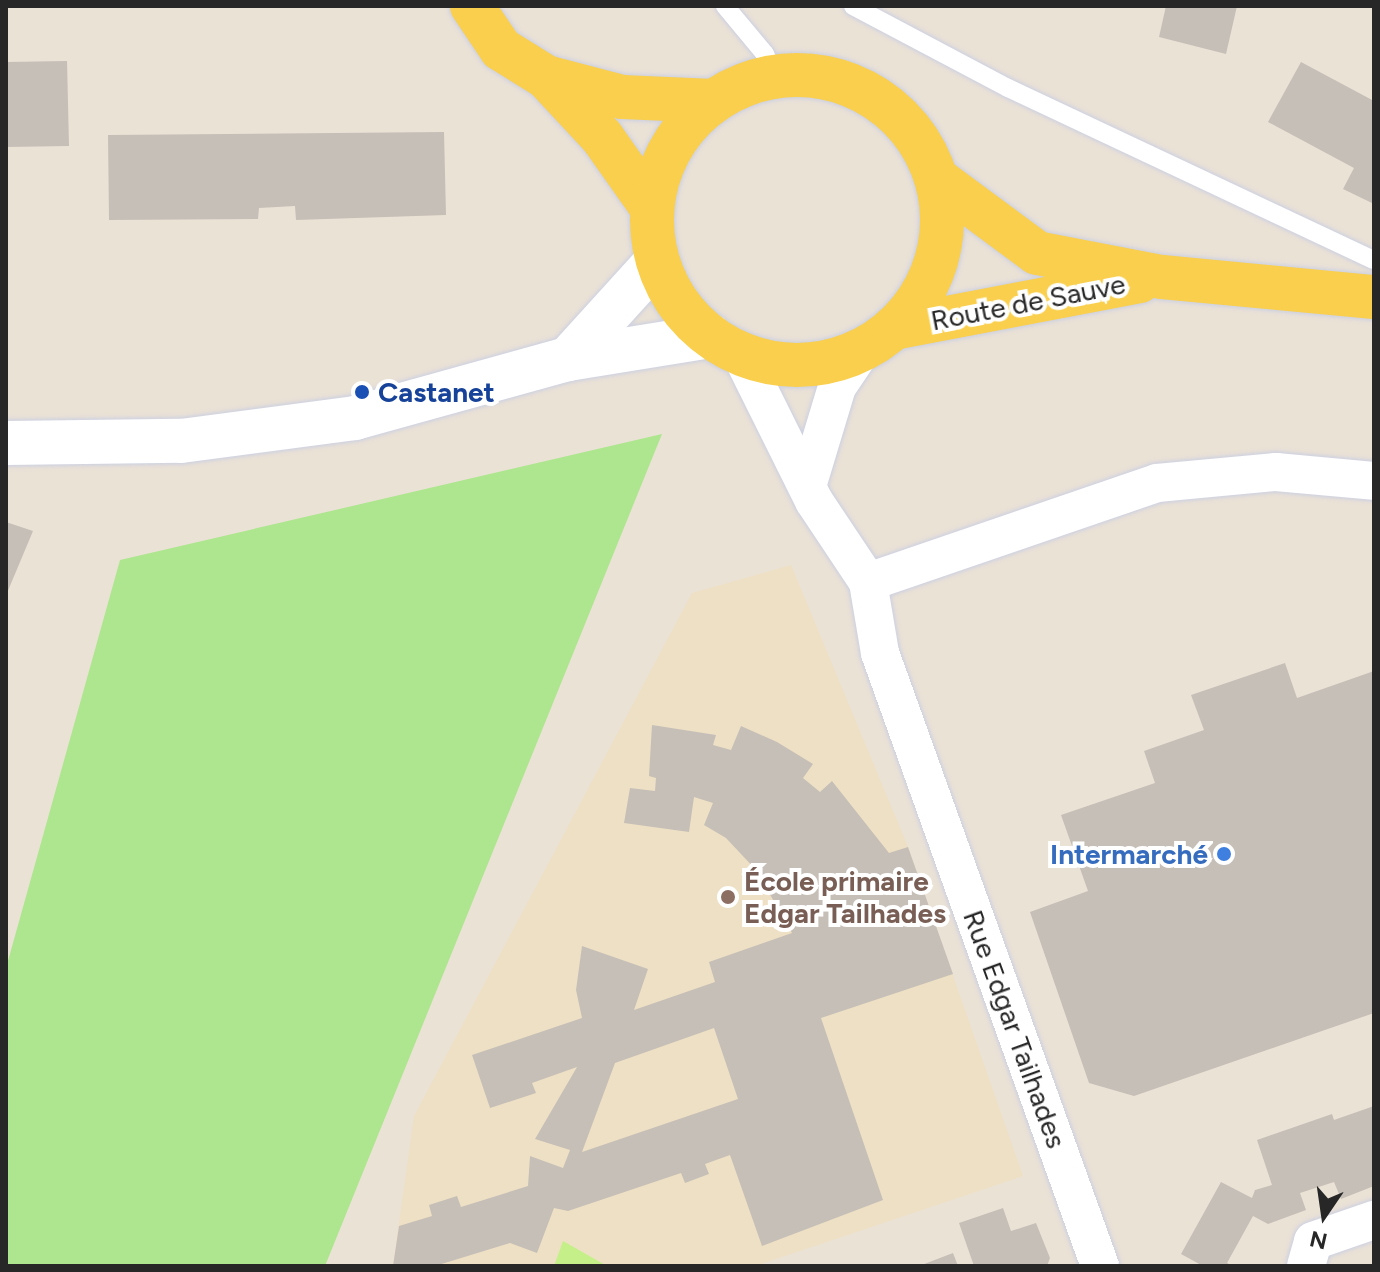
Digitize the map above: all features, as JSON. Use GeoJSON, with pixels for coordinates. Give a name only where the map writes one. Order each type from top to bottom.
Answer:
{"type":"FeatureCollection","features":[{"type":"Feature","properties":{"kind":"main road"},"geometry":{"type":"LineString","coordinates":[[472,6],[501,49],[546,77],[602,137],[652,208]]}},
{"type":"Feature","properties":{"kind":"main road"},"geometry":{"type":"LineString","coordinates":[[725,345],[677,302],[657,261],[652,208],[661,167],[675,142],[714,101],[755,81],[800,75],[845,83],[886,104],[917,137],[937,179],[943,219],[937,260],[921,297],[878,339]]}},
{"type":"Feature","properties":{"kind":"main road"},"geometry":{"type":"LineString","coordinates":[[546,77],[622,97],[714,101]]}},
{"type":"Feature","properties":{"kind":"main road","name":"Route de Sauve"},"geometry":{"type":"LineString","coordinates":[[937,179],[1037,253],[1162,277],[1374,297]]}},
{"type":"Feature","properties":{"kind":"main road","name":"Route de Sauve"},"geometry":{"type":"LineString","coordinates":[[725,345],[782,364],[823,363],[878,339],[1162,277]]}},
{"type":"Feature","properties":{"kind":"street"},"geometry":{"type":"LineString","coordinates":[[568,359],[657,261]]}},
{"type":"Feature","properties":{"kind":"street"},"geometry":{"type":"LineString","coordinates":[[808,483],[837,387],[878,339]]}},
{"type":"Feature","properties":{"kind":"street"},"geometry":{"type":"LineString","coordinates":[[6,443],[181,441],[355,418],[568,359],[725,345]]}},
{"type":"Feature","properties":{"kind":"street","name":"Rue Edgar Tailhades"},"geometry":{"type":"LineString","coordinates":[[725,345],[808,483],[814,501],[868,582],[880,653],[1100,1266]]}},
{"type":"Feature","properties":{"kind":"street"},"geometry":{"type":"LineString","coordinates":[[868,582],[910,564],[1157,483],[1276,472],[1374,481]]}},
{"type":"Feature","properties":{"kind":"street"},"geometry":{"type":"LineString","coordinates":[[1306,1266],[1313,1241],[1374,1220]]}},
{"type":"Feature","properties":{"kind":"lane"},"geometry":{"type":"LineString","coordinates":[[725,6],[765,54],[776,78]]}},
{"type":"Feature","properties":{"kind":"lane"},"geometry":{"type":"LineString","coordinates":[[853,6],[1008,88],[1374,260]]}},
{"type":"Feature","properties":{"kind":"shaded area","name":"École primaire Edgar Tailhades"},"geometry":{"type":"Polygon","coordinates":[[[791,565],[908,847],[1023,1176],[755,1266],[393,1266],[414,1116],[692,593],[791,565]]]}},
{"type":"Feature","properties":{"kind":"green space"},"geometry":{"type":"Polygon","coordinates":[[[662,434],[325,1266],[6,1266],[6,968],[120,560],[662,434]]]}},
{"type":"Feature","properties":{"kind":"green space"},"geometry":{"type":"Polygon","coordinates":[[[563,1241],[607,1266],[554,1266],[563,1241]]]}},
{"type":"Feature","properties":{"kind":"building"},"geometry":{"type":"Polygon","coordinates":[[[1166,6],[1237,6],[1226,54],[1159,37],[1166,6]]]}},
{"type":"Feature","properties":{"kind":"building"},"geometry":{"type":"Polygon","coordinates":[[[67,61],[69,146],[6,147],[6,62],[67,61]]]}},
{"type":"Feature","properties":{"kind":"building"},"geometry":{"type":"Polygon","coordinates":[[[1301,62],[1374,101],[1374,204],[1343,189],[1354,168],[1268,122],[1301,62]]]}},
{"type":"Feature","properties":{"kind":"building"},"geometry":{"type":"Polygon","coordinates":[[[444,132],[446,215],[296,220],[295,206],[259,208],[258,219],[109,220],[108,135],[444,132]]]}},
{"type":"Feature","properties":{"kind":"building"},"geometry":{"type":"Polygon","coordinates":[[[6,522],[33,531],[7,593],[6,593],[6,522]]]}},
{"type":"Feature","properties":{"kind":"building","name":"Intermarché"},"geometry":{"type":"Polygon","coordinates":[[[1285,663],[1297,698],[1374,671],[1374,1013],[1134,1096],[1089,1083],[1030,912],[1088,891],[1061,815],[1155,783],[1144,751],[1204,730],[1191,695],[1285,663]]]}},
{"type":"Feature","properties":{"kind":"building"},"geometry":{"type":"Polygon","coordinates":[[[652,725],[716,735],[713,745],[731,750],[741,726],[777,742],[813,764],[803,778],[820,792],[832,781],[889,853],[908,847],[953,974],[821,1018],[883,1200],[762,1246],[730,1155],[705,1164],[709,1174],[685,1183],[681,1173],[568,1211],[554,1208],[537,1253],[510,1243],[435,1266],[393,1266],[399,1226],[432,1216],[429,1205],[457,1196],[461,1207],[528,1186],[530,1156],[563,1168],[570,1150],[535,1139],[577,1067],[532,1083],[536,1093],[490,1108],[472,1055],[582,1018],[576,990],[582,946],[648,969],[634,1010],[715,982],[709,962],[792,933],[756,870],[726,838],[704,825],[713,803],[694,797],[689,832],[624,823],[630,788],[655,791],[656,778],[649,776],[652,725]],[[714,1028],[615,1063],[582,1152],[738,1099],[714,1028]]]}},
{"type":"Feature","properties":{"kind":"building"},"geometry":{"type":"Polygon","coordinates":[[[1374,1106],[1374,1186],[1341,1199],[1334,1182],[1300,1193],[1306,1210],[1268,1224],[1253,1216],[1227,1263],[1233,1266],[1203,1266],[1181,1254],[1221,1182],[1252,1198],[1255,1190],[1272,1185],[1257,1140],[1332,1114],[1334,1120],[1374,1106]]]}},
{"type":"Feature","properties":{"kind":"building"},"geometry":{"type":"Polygon","coordinates":[[[1003,1208],[1011,1231],[1036,1223],[1050,1258],[1047,1266],[974,1266],[959,1223],[1003,1208]]]}},
{"type":"Feature","properties":{"kind":"building"},"geometry":{"type":"Polygon","coordinates":[[[953,1253],[958,1266],[919,1266],[953,1253]]]}},
{"type":"Feature","properties":{"kind":"place","name":"Castanet"},"geometry":{"type":"Point","coordinates":[362,392]}},
{"type":"Feature","properties":{"kind":"place","name":"Intermarché"},"geometry":{"type":"Point","coordinates":[1224,854]}},
{"type":"Feature","properties":{"kind":"place","name":"École primaire Edgar Tailhades"},"geometry":{"type":"Point","coordinates":[728,897]}}]}
